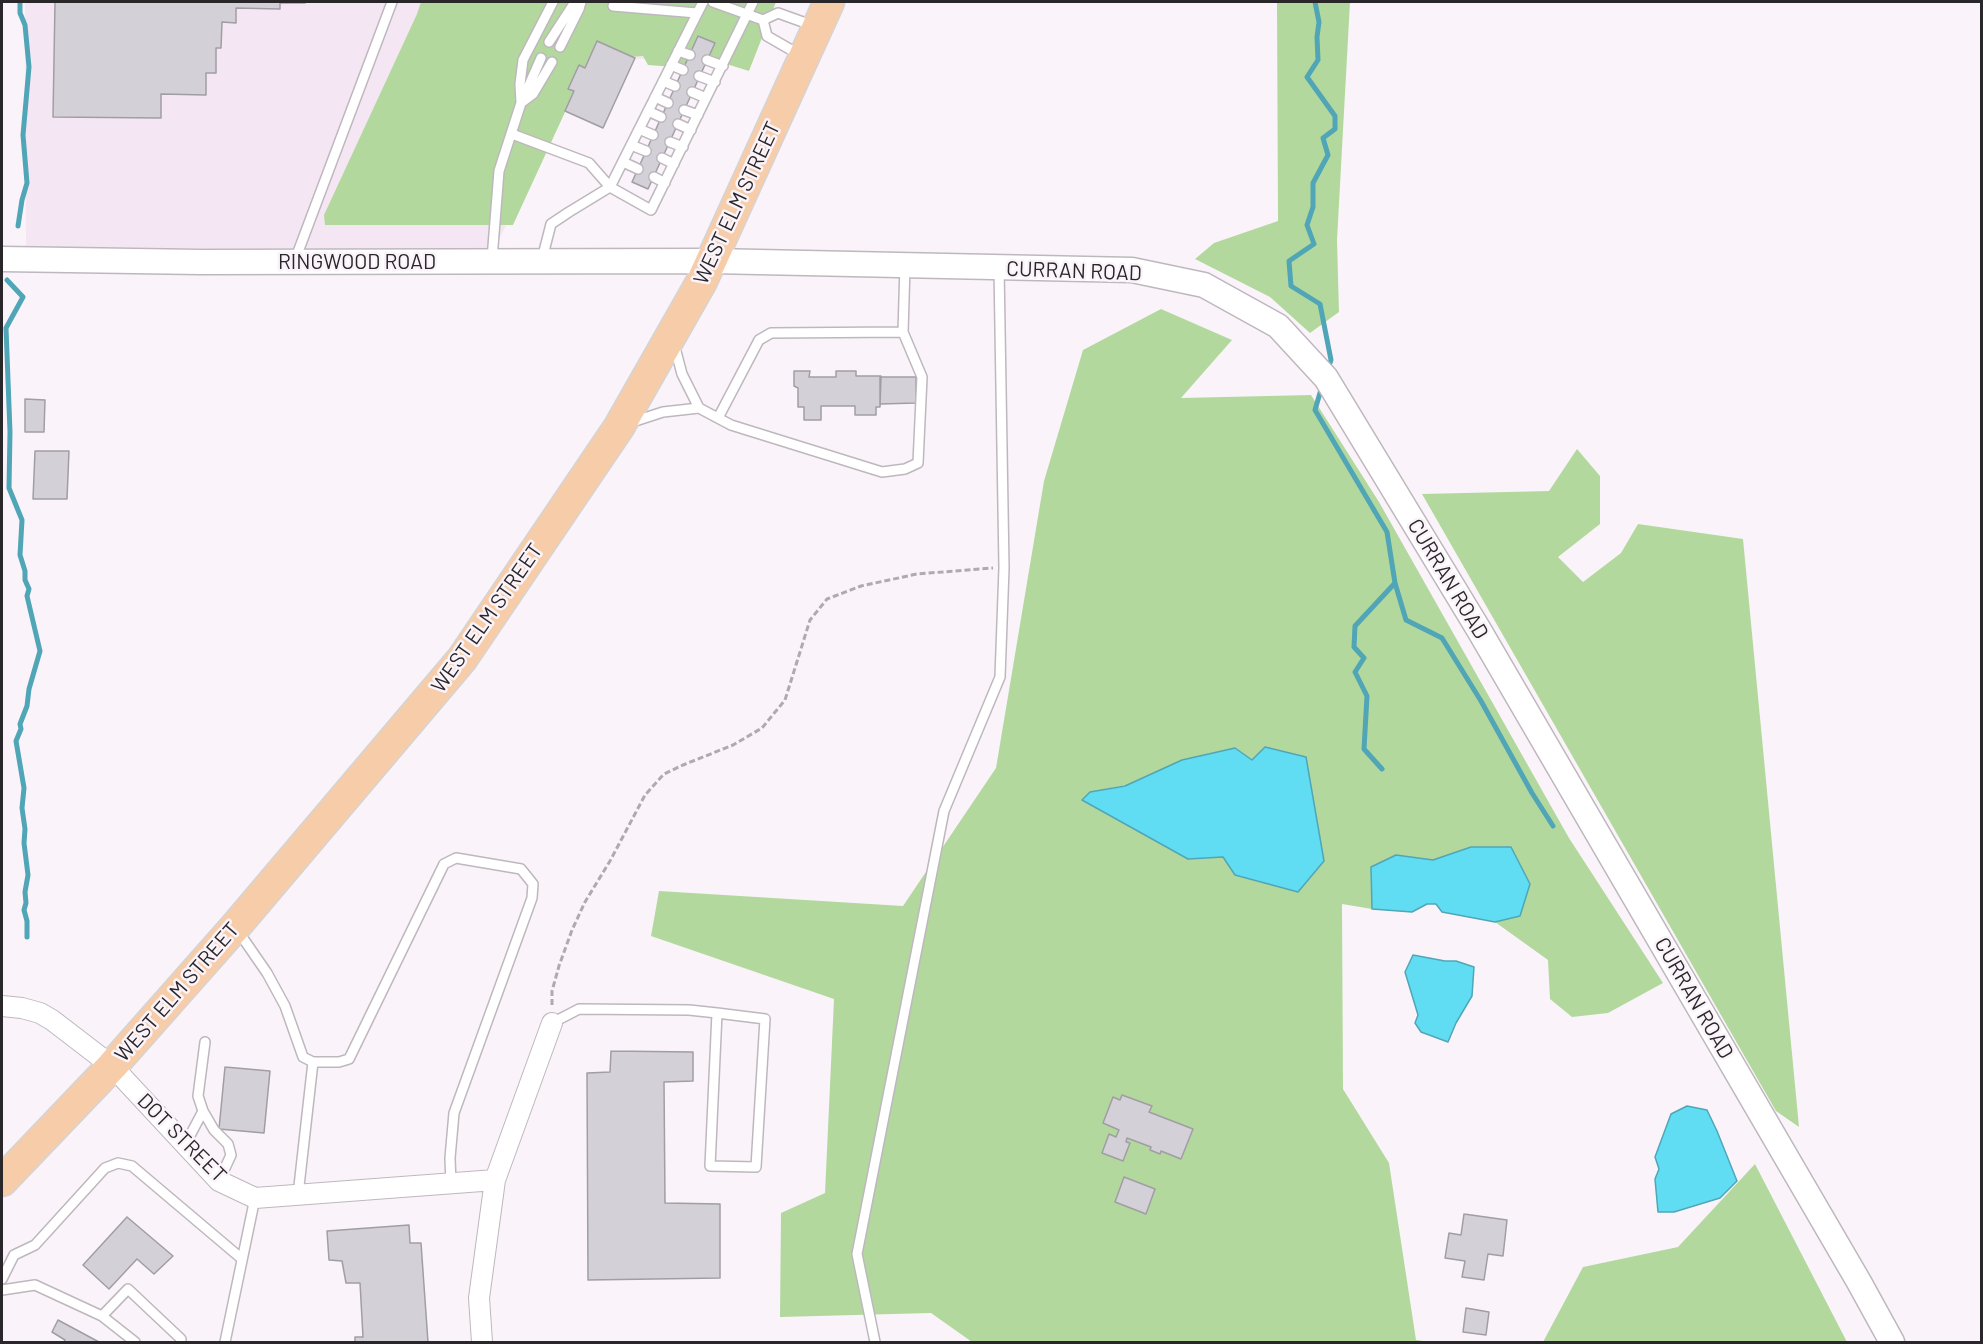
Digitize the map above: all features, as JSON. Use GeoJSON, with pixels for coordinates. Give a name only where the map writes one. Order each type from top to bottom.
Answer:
{"type":"FeatureCollection","features":[{"type":"Feature","properties":{"kind":"main road","name":"WEST ELM STREET"},"geometry":{"type":"LineString","coordinates":[[2,1181],[112,1066],[235,927],[462,659],[619,427],[671,335],[712,261],[824,15]]}},
{"type":"Feature","properties":{"kind":"street","name":"RINGWOOD ROAD"},"geometry":{"type":"LineString","coordinates":[[2,259],[294,262],[712,261]]}},
{"type":"Feature","properties":{"kind":"street","name":"CURRAN ROAD"},"geometry":{"type":"LineString","coordinates":[[712,261],[1132,270],[1204,285],[1278,326],[1326,378],[1479,630],[1892,1342]]}},
{"type":"Feature","properties":{"kind":"street","name":"DOT STREET"},"geometry":{"type":"LineString","coordinates":[[2,1006],[40,1013],[52,1020],[112,1066],[219,1181],[255,1198],[495,1180]]}},
{"type":"Feature","properties":{"kind":"street"},"geometry":{"type":"LineString","coordinates":[[482,1342],[479,1298],[495,1180],[552,1023]]}},
{"type":"Feature","properties":{"kind":"lane"},"geometry":{"type":"LineString","coordinates":[[294,262],[392,2]]}},
{"type":"Feature","properties":{"kind":"lane"},"geometry":{"type":"LineString","coordinates":[[521,103],[520,84],[523,60],[553,2]]}},
{"type":"Feature","properties":{"kind":"lane"},"geometry":{"type":"LineString","coordinates":[[549,42],[575,2]]}},
{"type":"Feature","properties":{"kind":"lane"},"geometry":{"type":"LineString","coordinates":[[560,47],[581,2]]}},
{"type":"Feature","properties":{"kind":"lane"},"geometry":{"type":"LineString","coordinates":[[542,262],[551,224],[610,187],[703,2]]}},
{"type":"Feature","properties":{"kind":"lane"},"geometry":{"type":"LineString","coordinates":[[713,2],[763,20],[778,12],[824,15]]}},
{"type":"Feature","properties":{"kind":"lane"},"geometry":{"type":"LineString","coordinates":[[512,134],[589,163],[610,187],[651,210],[753,2]]}},
{"type":"Feature","properties":{"kind":"lane"},"geometry":{"type":"LineString","coordinates":[[613,6],[697,12]]}},
{"type":"Feature","properties":{"kind":"lane"},"geometry":{"type":"LineString","coordinates":[[763,20],[767,36],[804,58]]}},
{"type":"Feature","properties":{"kind":"lane"},"geometry":{"type":"LineString","coordinates":[[678,51],[690,55]]}},
{"type":"Feature","properties":{"kind":"lane"},"geometry":{"type":"LineString","coordinates":[[492,262],[499,171],[521,103],[541,58]]}},
{"type":"Feature","properties":{"kind":"lane"},"geometry":{"type":"LineString","coordinates":[[707,60],[723,66]]}},
{"type":"Feature","properties":{"kind":"lane"},"geometry":{"type":"LineString","coordinates":[[521,103],[533,94],[552,62]]}},
{"type":"Feature","properties":{"kind":"lane"},"geometry":{"type":"LineString","coordinates":[[671,65],[683,69]]}},
{"type":"Feature","properties":{"kind":"lane"},"geometry":{"type":"LineString","coordinates":[[699,76],[715,82]]}},
{"type":"Feature","properties":{"kind":"lane"},"geometry":{"type":"LineString","coordinates":[[663,81],[675,86]]}},
{"type":"Feature","properties":{"kind":"lane"},"geometry":{"type":"LineString","coordinates":[[692,92],[706,98]]}},
{"type":"Feature","properties":{"kind":"lane"},"geometry":{"type":"LineString","coordinates":[[655,97],[668,103]]}},
{"type":"Feature","properties":{"kind":"lane"},"geometry":{"type":"LineString","coordinates":[[684,110],[698,115]]}},
{"type":"Feature","properties":{"kind":"lane"},"geometry":{"type":"LineString","coordinates":[[648,111],[661,117]]}},
{"type":"Feature","properties":{"kind":"lane"},"geometry":{"type":"LineString","coordinates":[[678,124],[691,130]]}},
{"type":"Feature","properties":{"kind":"lane"},"geometry":{"type":"LineString","coordinates":[[639,129],[653,135]]}},
{"type":"Feature","properties":{"kind":"lane"},"geometry":{"type":"LineString","coordinates":[[670,142],[683,147]]}},
{"type":"Feature","properties":{"kind":"lane"},"geometry":{"type":"LineString","coordinates":[[631,145],[646,152]]}},
{"type":"Feature","properties":{"kind":"lane"},"geometry":{"type":"LineString","coordinates":[[662,158],[674,164]]}},
{"type":"Feature","properties":{"kind":"lane"},"geometry":{"type":"LineString","coordinates":[[623,162],[638,169]]}},
{"type":"Feature","properties":{"kind":"lane"},"geometry":{"type":"LineString","coordinates":[[654,177],[665,183]]}},
{"type":"Feature","properties":{"kind":"lane"},"geometry":{"type":"LineString","coordinates":[[619,427],[663,412],[699,408],[731,425],[882,472],[905,469],[918,463],[922,377],[903,332],[905,266]]}},
{"type":"Feature","properties":{"kind":"lane"},"geometry":{"type":"LineString","coordinates":[[875,1342],[857,1254],[944,811],[1000,677],[1004,568],[999,268]]}},
{"type":"Feature","properties":{"kind":"lane"},"geometry":{"type":"LineString","coordinates":[[718,418],[759,340],[771,333],[903,332]]}},
{"type":"Feature","properties":{"kind":"lane"},"geometry":{"type":"LineString","coordinates":[[671,335],[682,374],[699,408]]}},
{"type":"Feature","properties":{"kind":"lane"},"geometry":{"type":"LineString","coordinates":[[235,927],[267,973],[285,1006],[303,1057],[313,1062],[339,1062],[349,1059],[444,864],[456,858],[521,870],[533,884],[532,898],[454,1113],[450,1158],[451,1183]]}},
{"type":"Feature","properties":{"kind":"lane"},"geometry":{"type":"LineString","coordinates":[[552,1023],[579,1009],[688,1011],[717,1013],[765,1019],[756,1167],[710,1166],[717,1013]]}},
{"type":"Feature","properties":{"kind":"lane"},"geometry":{"type":"LineString","coordinates":[[205,1042],[198,1096],[203,1111],[214,1130],[228,1144],[231,1155],[219,1181]]}},
{"type":"Feature","properties":{"kind":"lane"},"geometry":{"type":"LineString","coordinates":[[298,1195],[313,1062]]}},
{"type":"Feature","properties":{"kind":"lane"},"geometry":{"type":"LineString","coordinates":[[185,1145],[203,1111]]}},
{"type":"Feature","properties":{"kind":"lane"},"geometry":{"type":"LineString","coordinates":[[2,1279],[14,1255],[35,1245],[105,1168],[118,1163],[132,1166],[242,1259]]}},
{"type":"Feature","properties":{"kind":"lane"},"geometry":{"type":"LineString","coordinates":[[225,1342],[255,1198]]}},
{"type":"Feature","properties":{"kind":"lane"},"geometry":{"type":"LineString","coordinates":[[2,1290],[35,1285],[102,1316],[135,1342]]}},
{"type":"Feature","properties":{"kind":"lane"},"geometry":{"type":"LineString","coordinates":[[102,1316],[128,1289],[181,1339],[181,1342]]}},
{"type":"Feature","properties":{"kind":"path"},"geometry":{"type":"LineString","coordinates":[[552,1023],[552,991],[572,930],[645,795],[664,774],[733,745],[762,728],[785,700],[810,620],[827,599],[861,586],[917,574],[1004,568]]}},
{"type":"Feature","properties":{"kind":"shaded area"},"geometry":{"type":"Polygon","coordinates":[[[25,2],[765,2],[741,52],[585,63],[494,250],[26,247],[25,2]]]}},
{"type":"Feature","properties":{"kind":"green space"},"geometry":{"type":"Polygon","coordinates":[[[421,2],[776,2],[749,71],[707,58],[687,68],[648,65],[643,56],[589,60],[513,225],[325,225],[324,215],[421,2]]]}},
{"type":"Feature","properties":{"kind":"green space"},"geometry":{"type":"Polygon","coordinates":[[[1277,2],[1350,2],[1337,240],[1339,312],[1310,333],[1270,297],[1195,259],[1214,243],[1278,221],[1277,2]]]}},
{"type":"Feature","properties":{"kind":"green space"},"geometry":{"type":"Polygon","coordinates":[[[1161,309],[1232,340],[1181,398],[1311,395],[1379,502],[1569,838],[1663,983],[1608,1013],[1572,1017],[1550,999],[1548,960],[1495,922],[1520,916],[1471,847],[1433,860],[1396,855],[1371,867],[1372,909],[1342,904],[1343,1089],[1389,1163],[1416,1340],[1431,1342],[972,1342],[931,1313],[780,1317],[781,1213],[825,1193],[834,999],[651,936],[659,891],[903,906],[996,768],[1044,481],[1083,350],[1161,309]],[[1252,761],[1090,792],[1188,859],[1223,857],[1252,761]]]}},
{"type":"Feature","properties":{"kind":"green space"},"geometry":{"type":"Polygon","coordinates":[[[1577,449],[1600,476],[1600,524],[1558,557],[1583,582],[1621,553],[1638,524],[1743,539],[1799,1127],[1776,1111],[1422,494],[1549,491],[1577,449]]]}},
{"type":"Feature","properties":{"kind":"green space"},"geometry":{"type":"Polygon","coordinates":[[[1755,1164],[1847,1342],[1543,1342],[1583,1267],[1678,1247],[1755,1164]]]}},
{"type":"Feature","properties":{"kind":"water"},"geometry":{"type":"Polygon","coordinates":[[[1265,747],[1306,757],[1324,861],[1298,892],[1235,875],[1223,857],[1188,859],[1082,800],[1090,792],[1125,786],[1182,760],[1235,748],[1252,760],[1265,747]]]}},
{"type":"Feature","properties":{"kind":"water"},"geometry":{"type":"Polygon","coordinates":[[[1471,847],[1511,847],[1530,884],[1520,916],[1495,922],[1442,912],[1436,904],[1427,904],[1412,912],[1372,909],[1371,867],[1396,855],[1433,860],[1471,847]]]}},
{"type":"Feature","properties":{"kind":"water"},"geometry":{"type":"Polygon","coordinates":[[[1413,955],[1456,961],[1474,967],[1472,996],[1448,1042],[1421,1032],[1415,1023],[1418,1015],[1405,972],[1413,955]]]}},
{"type":"Feature","properties":{"kind":"water"},"geometry":{"type":"Polygon","coordinates":[[[1687,1106],[1707,1110],[1737,1181],[1720,1198],[1674,1212],[1658,1212],[1655,1179],[1659,1169],[1655,1157],[1671,1114],[1687,1106]]]}},
{"type":"Feature","properties":{"kind":"building"},"geometry":{"type":"Polygon","coordinates":[[[55,2],[305,3],[280,3],[280,9],[236,8],[236,23],[222,22],[221,48],[216,48],[216,73],[206,73],[206,95],[161,94],[161,118],[53,117],[55,2]]]}},
{"type":"Feature","properties":{"kind":"building"},"geometry":{"type":"Polygon","coordinates":[[[698,36],[715,43],[648,189],[632,182],[698,36]]]}},
{"type":"Feature","properties":{"kind":"building"},"geometry":{"type":"Polygon","coordinates":[[[597,41],[635,58],[603,128],[565,111],[574,91],[568,89],[579,65],[585,68],[597,41]]]}},
{"type":"Feature","properties":{"kind":"building"},"geometry":{"type":"Polygon","coordinates":[[[794,371],[810,371],[809,377],[836,377],[836,371],[856,371],[856,376],[881,376],[880,407],[876,407],[876,415],[855,415],[855,406],[821,406],[821,420],[804,420],[804,407],[798,407],[798,388],[794,386],[794,371]]]}},
{"type":"Feature","properties":{"kind":"building"},"geometry":{"type":"Polygon","coordinates":[[[880,377],[916,377],[916,403],[880,404],[880,377]]]}},
{"type":"Feature","properties":{"kind":"building"},"geometry":{"type":"Polygon","coordinates":[[[25,399],[45,400],[44,432],[25,432],[25,399]]]}},
{"type":"Feature","properties":{"kind":"building"},"geometry":{"type":"Polygon","coordinates":[[[35,451],[69,451],[67,499],[33,499],[35,451]]]}},
{"type":"Feature","properties":{"kind":"building"},"geometry":{"type":"Polygon","coordinates":[[[611,1051],[693,1052],[693,1081],[664,1082],[665,1203],[720,1204],[720,1278],[588,1280],[587,1073],[610,1072],[611,1051]]]}},
{"type":"Feature","properties":{"kind":"building"},"geometry":{"type":"Polygon","coordinates":[[[225,1067],[270,1071],[264,1133],[219,1129],[225,1067]]]}},
{"type":"Feature","properties":{"kind":"building"},"geometry":{"type":"Polygon","coordinates":[[[1122,1095],[1152,1106],[1149,1112],[1193,1129],[1181,1159],[1161,1151],[1160,1154],[1150,1150],[1151,1147],[1127,1138],[1126,1142],[1130,1143],[1123,1161],[1102,1153],[1109,1134],[1116,1137],[1119,1130],[1103,1123],[1113,1097],[1120,1100],[1122,1095]]]}},
{"type":"Feature","properties":{"kind":"building"},"geometry":{"type":"Polygon","coordinates":[[[1124,1177],[1155,1189],[1146,1214],[1115,1202],[1124,1177]]]}},
{"type":"Feature","properties":{"kind":"building"},"geometry":{"type":"Polygon","coordinates":[[[1464,1214],[1507,1220],[1503,1256],[1488,1254],[1484,1280],[1462,1277],[1465,1261],[1445,1258],[1449,1233],[1461,1235],[1464,1214]]]}},
{"type":"Feature","properties":{"kind":"building"},"geometry":{"type":"Polygon","coordinates":[[[127,1217],[173,1256],[154,1274],[137,1259],[109,1289],[83,1265],[127,1217]]]}},
{"type":"Feature","properties":{"kind":"building"},"geometry":{"type":"Polygon","coordinates":[[[409,1225],[410,1243],[421,1243],[428,1342],[355,1342],[355,1337],[363,1337],[360,1283],[346,1283],[342,1261],[329,1260],[327,1231],[409,1225]]]}},
{"type":"Feature","properties":{"kind":"building"},"geometry":{"type":"Polygon","coordinates":[[[1466,1308],[1489,1312],[1486,1335],[1463,1332],[1466,1308]]]}},
{"type":"Feature","properties":{"kind":"building"},"geometry":{"type":"Polygon","coordinates":[[[58,1320],[99,1342],[64,1342],[65,1340],[52,1332],[58,1320]]]}},
{"type":"Feature","properties":{"kind":"waterway"},"geometry":{"type":"LineString","coordinates":[[18,226],[27,183],[23,135],[29,67],[20,2]]}},
{"type":"Feature","properties":{"kind":"waterway"},"geometry":{"type":"LineString","coordinates":[[1315,2],[1319,22],[1318,60],[1307,77],[1335,116],[1335,129],[1323,138],[1328,155],[1313,183],[1313,207],[1307,225],[1314,244],[1289,261],[1291,286],[1320,304],[1331,360],[1328,369]]}},
{"type":"Feature","properties":{"kind":"waterway"},"geometry":{"type":"LineString","coordinates":[[7,280],[23,297],[6,328],[10,432],[9,488],[22,520],[20,555],[29,589],[27,596],[40,651],[16,741],[24,788],[22,808],[28,875],[24,910],[27,937]]}},
{"type":"Feature","properties":{"kind":"waterway"},"geometry":{"type":"LineString","coordinates":[[1322,386],[1315,410],[1387,532],[1395,583],[1355,626],[1354,647],[1364,658],[1355,672],[1367,696],[1364,749],[1382,769]]}},
{"type":"Feature","properties":{"kind":"waterway"},"geometry":{"type":"LineString","coordinates":[[1395,583],[1406,620],[1442,638],[1553,826]]}}]}
